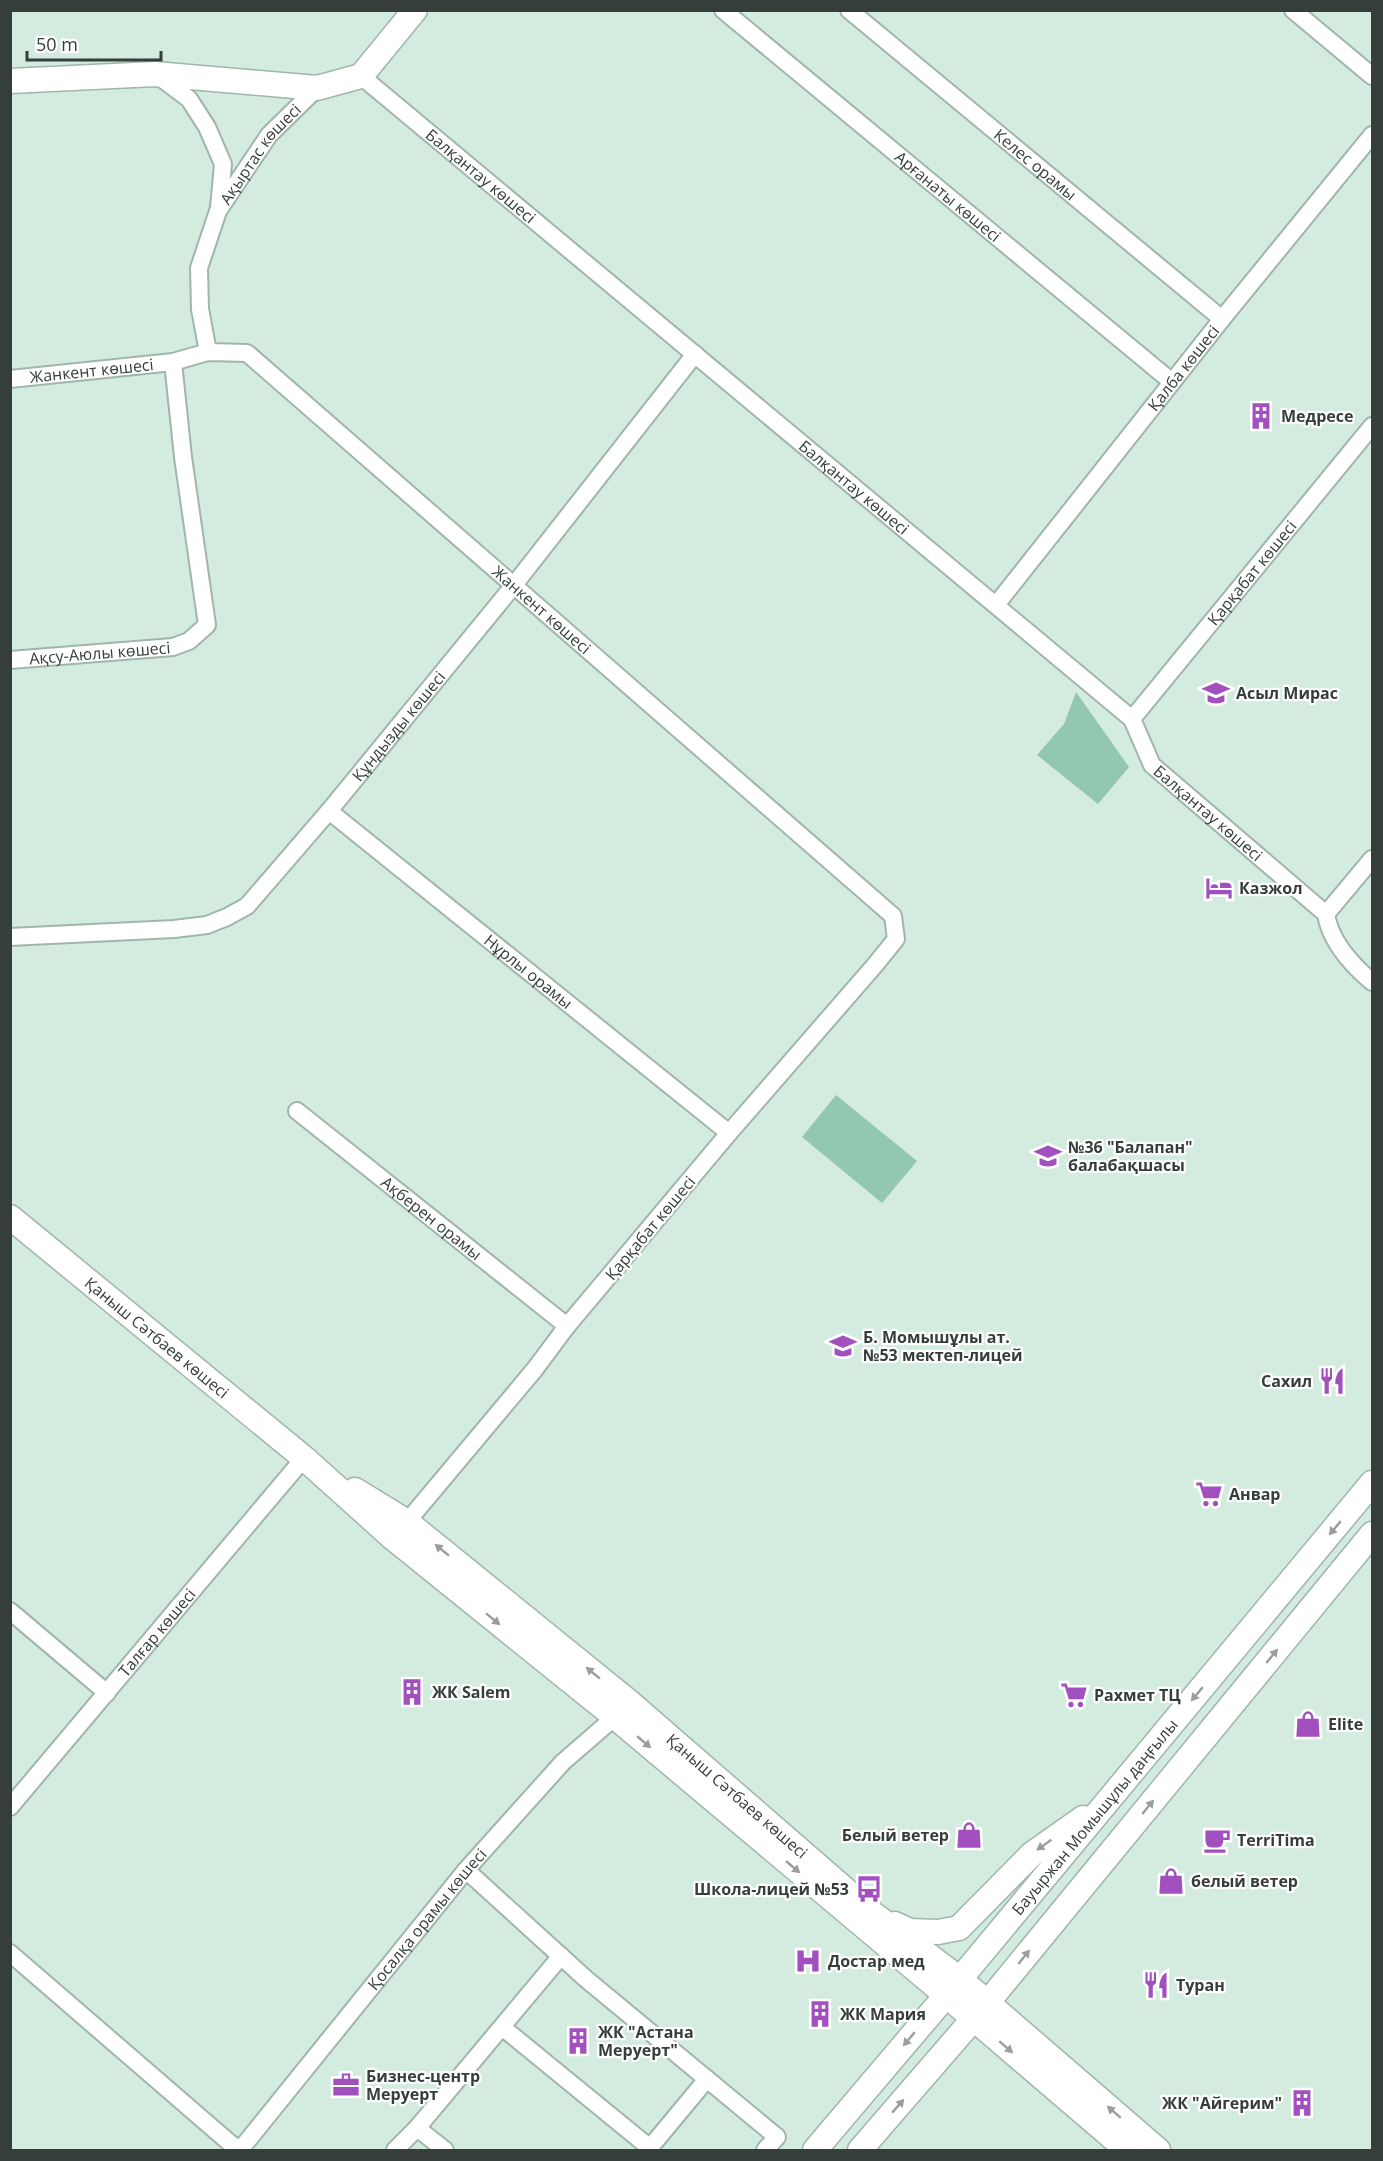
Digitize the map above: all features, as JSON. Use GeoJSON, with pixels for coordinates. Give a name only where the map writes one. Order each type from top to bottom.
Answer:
{"type":"FeatureCollection","features":[{"type":"Feature","properties":{"kind":"main road"},"geometry":{"type":"LineString","coordinates":[[361,76],[415,10]]}},
{"type":"Feature","properties":{"kind":"main road"},"geometry":{"type":"LineString","coordinates":[[10,81],[155,74],[317,88]]}},
{"type":"Feature","properties":{"kind":"main road","name":"Ақыртас көшесі"},"geometry":{"type":"LineString","coordinates":[[317,88],[361,76]]}},
{"type":"Feature","properties":{"kind":"main road","name":"Қаныш Сәтбаев көшесі"},"geometry":{"type":"LineString","coordinates":[[10,1217],[304,1458],[400,1530],[872,1913],[953,1987]]}},
{"type":"Feature","properties":{"kind":"main road","name":"Бауыржан Момышұлы даңғылы"},"geometry":{"type":"LineString","coordinates":[[815,2151],[1372,1483]]}},
{"type":"Feature","properties":{"kind":"main road","name":"Бауыржан Момышұлы даңғылы"},"geometry":{"type":"LineString","coordinates":[[860,2151],[981,2010],[1372,1534]]}},
{"type":"Feature","properties":{"kind":"main road","name":"Қаныш Сәтбаев көшесі"},"geometry":{"type":"LineString","coordinates":[[621,1709],[953,1987],[1158,2151]]}},
{"type":"Feature","properties":{"kind":"main road"},"geometry":{"type":"LineString","coordinates":[[872,1913],[910,1931],[938,1932],[959,1928],[1032,1854],[1109,1799]]}},
{"type":"Feature","properties":{"kind":"main road","name":"Қаныш Сәтбаев көшесі"},"geometry":{"type":"LineString","coordinates":[[981,2010],[1127,2151]]}},
{"type":"Feature","properties":{"kind":"street","name":"Арғанаты көшесі"},"geometry":{"type":"LineString","coordinates":[[723,10],[1172,382]]}},
{"type":"Feature","properties":{"kind":"street","name":"Келес орамы"},"geometry":{"type":"LineString","coordinates":[[849,10],[1222,319]]}},
{"type":"Feature","properties":{"kind":"street"},"geometry":{"type":"LineString","coordinates":[[1293,10],[1372,76]]}},
{"type":"Feature","properties":{"kind":"street"},"geometry":{"type":"LineString","coordinates":[[155,74],[189,99],[207,127],[223,164],[218,212]]}},
{"type":"Feature","properties":{"kind":"street","name":"Балқантау көшесі"},"geometry":{"type":"LineString","coordinates":[[361,76],[1132,719],[1152,765],[1326,914]]}},
{"type":"Feature","properties":{"kind":"street","name":"Ақыртас көшесі"},"geometry":{"type":"LineString","coordinates":[[208,352],[200,309],[200,268],[218,212],[269,135],[317,88]]}},
{"type":"Feature","properties":{"kind":"street","name":"Қалба көшесі"},"geometry":{"type":"LineString","coordinates":[[996,604],[1222,319],[1372,135]]}},
{"type":"Feature","properties":{"kind":"street","name":"Жанкент көшесі"},"geometry":{"type":"LineString","coordinates":[[10,379],[174,362],[208,352],[248,353],[893,915]]}},
{"type":"Feature","properties":{"kind":"street","name":"Құндызды көшесі"},"geometry":{"type":"LineString","coordinates":[[10,937],[174,929],[207,925],[247,906],[329,811],[514,585],[695,354]]}},
{"type":"Feature","properties":{"kind":"street","name":"Жанкент көшесі"},"geometry":{"type":"LineString","coordinates":[[174,362],[183,457],[207,625],[189,641]]}},
{"type":"Feature","properties":{"kind":"street","name":"Қарқабат көшесі"},"geometry":{"type":"LineString","coordinates":[[1132,719],[1372,426]]}},
{"type":"Feature","properties":{"kind":"street","name":"Ақсу-Аюлы көшесі"},"geometry":{"type":"LineString","coordinates":[[10,660],[173,647],[189,641]]}},
{"type":"Feature","properties":{"kind":"street","name":"Нұрлы орамы"},"geometry":{"type":"LineString","coordinates":[[329,811],[729,1133]]}},
{"type":"Feature","properties":{"kind":"street"},"geometry":{"type":"LineString","coordinates":[[1372,859],[1326,914],[1328,925],[1351,964],[1372,982]]}},
{"type":"Feature","properties":{"kind":"street","name":"Қарқабат көшесі"},"geometry":{"type":"LineString","coordinates":[[400,1530],[535,1369],[567,1326],[896,939],[893,915]]}},
{"type":"Feature","properties":{"kind":"street","name":"Ақберен орамы"},"geometry":{"type":"LineString","coordinates":[[297,1111],[567,1326]]}},
{"type":"Feature","properties":{"kind":"street","name":"Талғар көшесі"},"geometry":{"type":"LineString","coordinates":[[10,1807],[304,1458]]}},
{"type":"Feature","properties":{"kind":"street"},"geometry":{"type":"LineString","coordinates":[[10,1611],[107,1693]]}},
{"type":"Feature","properties":{"kind":"street","name":"Қосалқа орамы көшесі"},"geometry":{"type":"LineString","coordinates":[[241,2150],[466,1870],[563,1762],[621,1709]]}},
{"type":"Feature","properties":{"kind":"street"},"geometry":{"type":"LineString","coordinates":[[466,1870],[586,1979],[777,2137],[765,2151]]}},
{"type":"Feature","properties":{"kind":"street"},"geometry":{"type":"LineString","coordinates":[[10,1953],[231,2144],[241,2150]]}},
{"type":"Feature","properties":{"kind":"street"},"geometry":{"type":"LineString","coordinates":[[395,2151],[417,2128],[561,1956]]}},
{"type":"Feature","properties":{"kind":"street"},"geometry":{"type":"LineString","coordinates":[[502,2027],[649,2149],[707,2079]]}},
{"type":"Feature","properties":{"kind":"street"},"geometry":{"type":"LineString","coordinates":[[417,2128],[445,2151]]}},
{"type":"Feature","properties":{"kind":"green space"},"geometry":{"type":"Polygon","coordinates":[[[1076,692],[1129,767],[1098,804],[1037,755],[1064,724],[1076,692]]]}},
{"type":"Feature","properties":{"kind":"green space"},"geometry":{"type":"Polygon","coordinates":[[[836,1095],[917,1161],[882,1203],[802,1137],[836,1095]]]}},
{"type":"Feature","properties":{"kind":"place","name":"Медресе"},"geometry":{"type":"Point","coordinates":[1261,416]}},
{"type":"Feature","properties":{"kind":"place","name":"Асыл Мирас"},"geometry":{"type":"Point","coordinates":[1216,693]}},
{"type":"Feature","properties":{"kind":"place","name":"Казжол"},"geometry":{"type":"Point","coordinates":[1219,888]}},
{"type":"Feature","properties":{"kind":"place","name":"№36 \"Балапан\" балабақшасы"},"geometry":{"type":"Point","coordinates":[1048,1156]}},
{"type":"Feature","properties":{"kind":"place","name":"Б. Момышұлы ат. №53 мектеп-лицей"},"geometry":{"type":"Point","coordinates":[843,1346]}},
{"type":"Feature","properties":{"kind":"place","name":"Сахил"},"geometry":{"type":"Point","coordinates":[1332,1381]}},
{"type":"Feature","properties":{"kind":"place","name":"Анвар"},"geometry":{"type":"Point","coordinates":[1209,1494]}},
{"type":"Feature","properties":{"kind":"place","name":"ЖК Salem"},"geometry":{"type":"Point","coordinates":[412,1692]}},
{"type":"Feature","properties":{"kind":"place","name":"Рахмет ТЦ"},"geometry":{"type":"Point","coordinates":[1074,1695]}},
{"type":"Feature","properties":{"kind":"place","name":"Elite"},"geometry":{"type":"Point","coordinates":[1308,1724]}},
{"type":"Feature","properties":{"kind":"place","name":"Белый ветер"},"geometry":{"type":"Point","coordinates":[969,1835]}},
{"type":"Feature","properties":{"kind":"place","name":"TerriTima"},"geometry":{"type":"Point","coordinates":[1217,1840]}},
{"type":"Feature","properties":{"kind":"place","name":"белый ветер"},"geometry":{"type":"Point","coordinates":[1171,1881]}},
{"type":"Feature","properties":{"kind":"place","name":"Школа-лицей №53"},"geometry":{"type":"Point","coordinates":[869,1889]}},
{"type":"Feature","properties":{"kind":"place","name":"Достар мед"},"geometry":{"type":"Point","coordinates":[808,1961]}},
{"type":"Feature","properties":{"kind":"place","name":"Туран"},"geometry":{"type":"Point","coordinates":[1156,1985]}},
{"type":"Feature","properties":{"kind":"place","name":"ЖК Мария"},"geometry":{"type":"Point","coordinates":[820,2014]}},
{"type":"Feature","properties":{"kind":"place","name":"ЖК \"Астана Меруерт\""},"geometry":{"type":"Point","coordinates":[578,2041]}},
{"type":"Feature","properties":{"kind":"place","name":"Бизнес-центр Меруерт"},"geometry":{"type":"Point","coordinates":[346,2085]}},
{"type":"Feature","properties":{"kind":"place","name":"ЖК \"Айгерим\""},"geometry":{"type":"Point","coordinates":[1302,2103]}}]}
